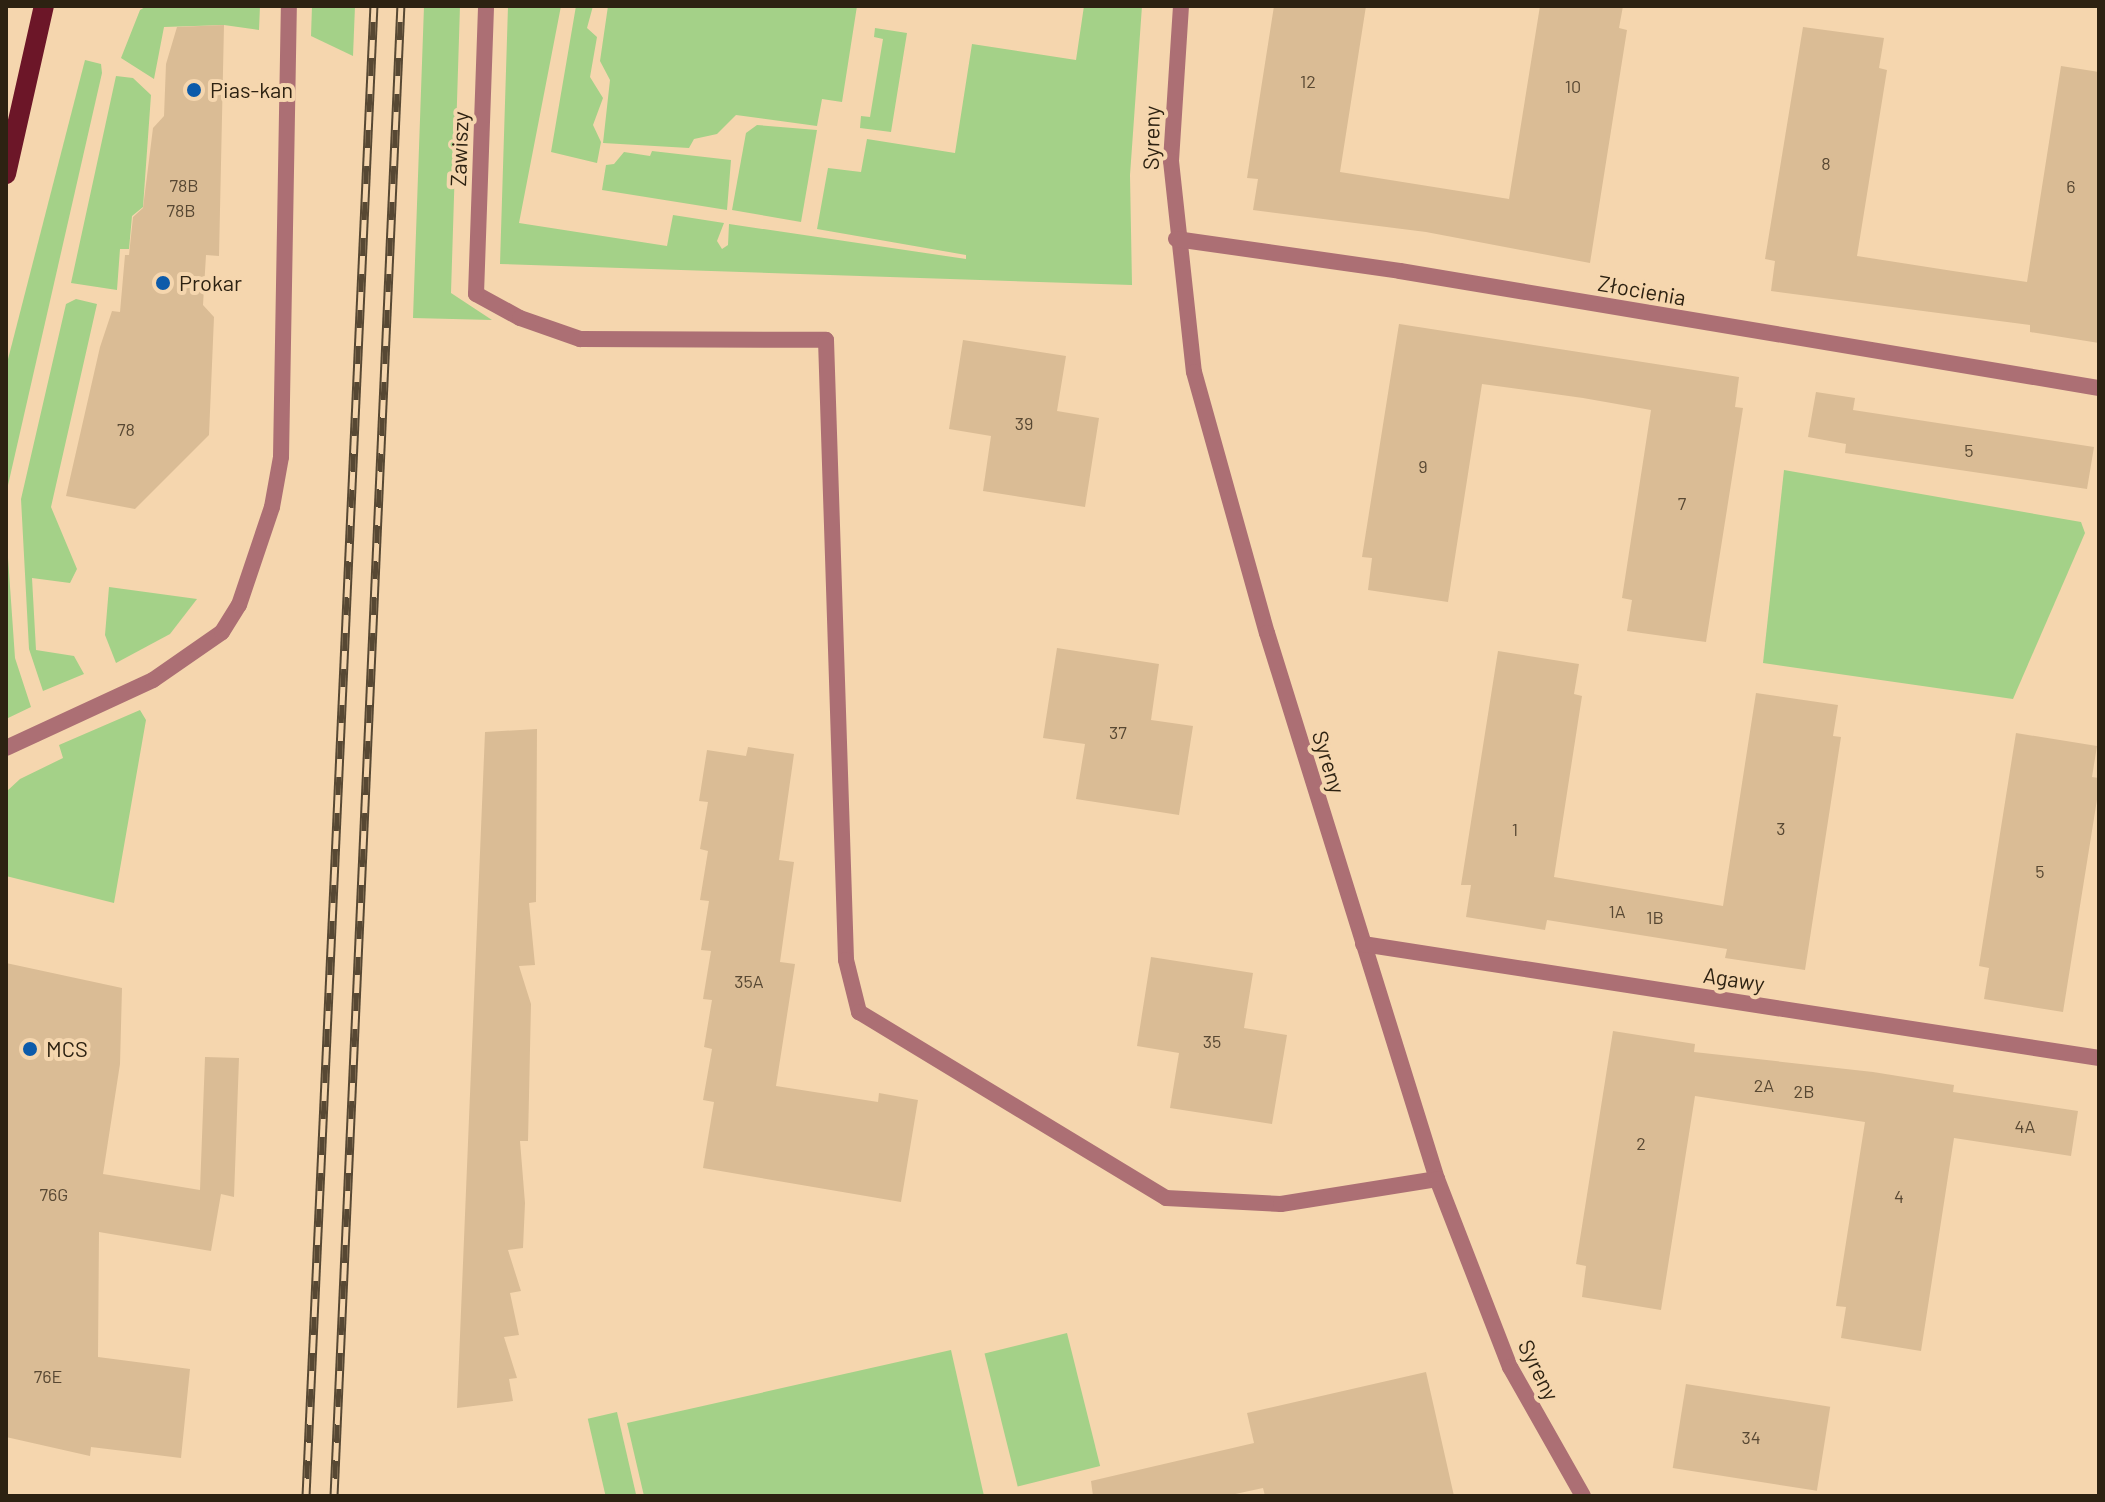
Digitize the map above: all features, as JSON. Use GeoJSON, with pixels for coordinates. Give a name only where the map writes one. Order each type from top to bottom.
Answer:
{"type":"FeatureCollection","features":[{"type":"Feature","properties":{"kind":"main road"},"geometry":{"type":"LineString","coordinates":[[6,174],[44,6]]}},
{"type":"Feature","properties":{"kind":"street"},"geometry":{"type":"LineString","coordinates":[[6,748],[153,680],[222,632],[239,605],[272,507],[281,457],[289,6]]}},
{"type":"Feature","properties":{"kind":"street","name":"Zawiszy"},"geometry":{"type":"LineString","coordinates":[[486,6],[476,294],[520,318],[580,339],[826,340],[846,960],[859,1012],[1166,1198],[1281,1204],[1437,1179]]}},
{"type":"Feature","properties":{"kind":"street","name":"Syreny"},"geometry":{"type":"LineString","coordinates":[[1181,6],[1172,132],[1176,239],[1194,372],[1267,633],[1437,1179],[1510,1367],[1583,1496]]}},
{"type":"Feature","properties":{"kind":"street","name":"Złocienia"},"geometry":{"type":"LineString","coordinates":[[1176,239],[1400,271],[2099,388]]}},
{"type":"Feature","properties":{"kind":"street","name":"Agawy"},"geometry":{"type":"LineString","coordinates":[[1363,944],[2099,1058]]}},
{"type":"Feature","properties":{"kind":"green space"},"geometry":{"type":"Polygon","coordinates":[[[147,6],[260,6],[259,30],[224,25],[164,27],[154,79],[121,58],[140,10],[147,6]]]}},
{"type":"Feature","properties":{"kind":"green space"},"geometry":{"type":"Polygon","coordinates":[[[312,6],[355,6],[353,56],[311,36],[312,6]]]}},
{"type":"Feature","properties":{"kind":"green space"},"geometry":{"type":"Polygon","coordinates":[[[424,6],[460,6],[451,293],[492,320],[413,318],[424,6]]]}},
{"type":"Feature","properties":{"kind":"green space"},"geometry":{"type":"Polygon","coordinates":[[[508,6],[561,6],[519,223],[667,246],[673,215],[724,223],[717,241],[722,249],[728,245],[729,224],[966,259],[966,255],[817,229],[828,168],[861,172],[867,139],[955,153],[972,44],[1076,60],[1084,6],[1142,6],[1130,175],[1132,285],[500,264],[508,6]]]}},
{"type":"Feature","properties":{"kind":"green space"},"geometry":{"type":"Polygon","coordinates":[[[576,6],[593,6],[587,28],[597,37],[590,77],[603,98],[593,125],[601,142],[597,163],[551,152],[576,6]]]}},
{"type":"Feature","properties":{"kind":"green space"},"geometry":{"type":"Polygon","coordinates":[[[608,6],[857,6],[842,102],[822,99],[817,126],[736,115],[717,134],[694,139],[689,148],[603,143],[610,80],[600,61],[608,6]]]}},
{"type":"Feature","properties":{"kind":"green space"},"geometry":{"type":"Polygon","coordinates":[[[875,28],[907,33],[891,132],[860,128],[861,116],[870,117],[883,39],[874,37],[875,28]]]}},
{"type":"Feature","properties":{"kind":"green space"},"geometry":{"type":"Polygon","coordinates":[[[85,60],[101,64],[102,73],[6,494],[6,367],[85,60]]]}},
{"type":"Feature","properties":{"kind":"green space"},"geometry":{"type":"Polygon","coordinates":[[[116,76],[133,78],[151,95],[143,207],[132,216],[129,249],[120,249],[117,290],[71,283],[116,76]]]}},
{"type":"Feature","properties":{"kind":"green space"},"geometry":{"type":"Polygon","coordinates":[[[757,125],[817,130],[801,222],[732,210],[746,133],[757,125]]]}},
{"type":"Feature","properties":{"kind":"green space"},"geometry":{"type":"Polygon","coordinates":[[[652,151],[731,160],[727,210],[602,190],[606,165],[614,164],[624,152],[650,156],[652,151]]]}},
{"type":"Feature","properties":{"kind":"green space"},"geometry":{"type":"Polygon","coordinates":[[[76,299],[97,304],[51,507],[77,569],[70,583],[32,578],[36,650],[74,656],[84,674],[43,691],[29,649],[21,499],[66,304],[76,299]]]}},
{"type":"Feature","properties":{"kind":"green space"},"geometry":{"type":"Polygon","coordinates":[[[1784,470],[2081,522],[2085,533],[2013,699],[1763,663],[1784,470]]]}},
{"type":"Feature","properties":{"kind":"green space"},"geometry":{"type":"Polygon","coordinates":[[[6,529],[15,658],[31,707],[6,719],[6,529]]]}},
{"type":"Feature","properties":{"kind":"green space"},"geometry":{"type":"Polygon","coordinates":[[[109,587],[197,599],[170,634],[116,663],[105,635],[109,587]]]}},
{"type":"Feature","properties":{"kind":"green space"},"geometry":{"type":"Polygon","coordinates":[[[140,710],[146,720],[114,903],[6,876],[6,792],[20,779],[63,758],[59,745],[140,710]]]}},
{"type":"Feature","properties":{"kind":"green space"},"geometry":{"type":"Polygon","coordinates":[[[1067,1333],[1100,1466],[1018,1486],[985,1354],[1067,1333]]]}},
{"type":"Feature","properties":{"kind":"green space"},"geometry":{"type":"Polygon","coordinates":[[[951,1350],[984,1496],[644,1496],[627,1423],[951,1350]]]}},
{"type":"Feature","properties":{"kind":"green space"},"geometry":{"type":"Polygon","coordinates":[[[617,1412],[636,1496],[606,1496],[588,1419],[617,1412]]]}},
{"type":"Feature","properties":{"kind":"building"},"geometry":{"type":"Polygon","coordinates":[[[1274,6],[1366,6],[1340,172],[1509,199],[1540,6],[1623,6],[1619,28],[1627,30],[1590,263],[1426,232],[1253,210],[1258,179],[1247,178],[1274,6]]]}},
{"type":"Feature","properties":{"kind":"building"},"geometry":{"type":"Polygon","coordinates":[[[224,25],[219,256],[206,255],[203,305],[214,317],[209,435],[135,509],[66,496],[100,347],[112,311],[120,312],[125,255],[129,255],[133,217],[143,208],[153,128],[164,116],[166,64],[177,27],[224,25]]]}},
{"type":"Feature","properties":{"kind":"building"},"geometry":{"type":"Polygon","coordinates":[[[1803,27],[1884,38],[1879,68],[1887,70],[1857,256],[1953,271],[2027,282],[2061,66],[2099,72],[2099,343],[2030,332],[2030,325],[1771,291],[1775,261],[1765,259],[1803,27]]]}},
{"type":"Feature","properties":{"kind":"building"},"geometry":{"type":"Polygon","coordinates":[[[1399,324],[1739,377],[1735,407],[1743,408],[1706,642],[1627,631],[1632,600],[1622,598],[1651,410],[1583,398],[1482,384],[1448,602],[1368,590],[1372,558],[1362,557],[1399,324]]]}},
{"type":"Feature","properties":{"kind":"building"},"geometry":{"type":"Polygon","coordinates":[[[963,340],[1066,356],[1057,411],[1099,418],[1085,507],[983,491],[991,436],[949,429],[963,340]]]}},
{"type":"Feature","properties":{"kind":"building"},"geometry":{"type":"Polygon","coordinates":[[[1816,392],[1855,398],[1853,410],[2094,447],[2087,489],[1845,453],[1846,444],[1808,437],[1816,392]]]}},
{"type":"Feature","properties":{"kind":"building"},"geometry":{"type":"Polygon","coordinates":[[[1057,648],[1159,664],[1151,720],[1193,726],[1179,815],[1076,799],[1085,744],[1043,738],[1057,648]]]}},
{"type":"Feature","properties":{"kind":"building"},"geometry":{"type":"Polygon","coordinates":[[[1498,651],[1579,664],[1574,694],[1582,696],[1554,877],[1723,906],[1756,693],[1838,705],[1833,736],[1841,737],[1805,970],[1725,958],[1727,949],[1547,920],[1545,930],[1466,917],[1471,885],[1461,885],[1498,651]]]}},
{"type":"Feature","properties":{"kind":"building"},"geometry":{"type":"Polygon","coordinates":[[[537,729],[536,902],[529,903],[535,965],[519,966],[531,1004],[528,1141],[520,1141],[525,1203],[523,1248],[508,1250],[521,1291],[510,1293],[519,1335],[504,1337],[517,1378],[509,1379],[513,1401],[457,1408],[485,732],[537,729]]]}},
{"type":"Feature","properties":{"kind":"building"},"geometry":{"type":"Polygon","coordinates":[[[2016,733],[2097,746],[2092,777],[2099,778],[2099,787],[2063,1012],[1984,999],[1989,968],[1979,966],[2016,733]]]}},
{"type":"Feature","properties":{"kind":"building"},"geometry":{"type":"Polygon","coordinates":[[[748,747],[794,754],[779,860],[794,862],[780,962],[795,964],[776,1086],[878,1102],[879,1093],[918,1100],[901,1202],[703,1168],[714,1102],[703,1100],[712,1049],[704,1047],[712,1000],[703,999],[711,951],[701,950],[709,901],[700,900],[708,851],[700,849],[708,802],[699,801],[707,750],[746,756],[748,747]]]}},
{"type":"Feature","properties":{"kind":"building"},"geometry":{"type":"Polygon","coordinates":[[[1151,957],[1253,973],[1244,1028],[1287,1035],[1272,1124],[1170,1108],[1179,1053],[1137,1046],[1151,957]]]}},
{"type":"Feature","properties":{"kind":"building"},"geometry":{"type":"Polygon","coordinates":[[[6,963],[122,988],[120,1064],[103,1174],[200,1190],[205,1057],[239,1058],[234,1197],[221,1194],[211,1251],[99,1232],[98,1357],[190,1369],[181,1458],[91,1447],[90,1456],[6,1437],[6,963]]]}},
{"type":"Feature","properties":{"kind":"building"},"geometry":{"type":"Polygon","coordinates":[[[1613,1031],[1695,1044],[1694,1052],[1873,1072],[1954,1085],[1953,1092],[2078,1111],[2071,1156],[1954,1138],[1921,1351],[1841,1338],[1846,1307],[1836,1306],[1865,1122],[1695,1096],[1661,1310],[1582,1297],[1586,1266],[1576,1264],[1613,1031]]]}},
{"type":"Feature","properties":{"kind":"building"},"geometry":{"type":"Polygon","coordinates":[[[1426,1372],[1454,1496],[1265,1496],[1263,1488],[1226,1496],[1093,1496],[1091,1481],[1254,1443],[1247,1413],[1426,1372]]]}},
{"type":"Feature","properties":{"kind":"building"},"geometry":{"type":"Polygon","coordinates":[[[1686,1384],[1830,1407],[1817,1491],[1673,1468],[1686,1384]]]}},
{"type":"Feature","properties":{"kind":"railway"},"geometry":{"type":"LineString","coordinates":[[306,1496],[374,6]]}},
{"type":"Feature","properties":{"kind":"railway"},"geometry":{"type":"LineString","coordinates":[[334,1496],[401,6]]}},
{"type":"Feature","properties":{"kind":"place","name":"Pias-kan"},"geometry":{"type":"Point","coordinates":[194,90]}},
{"type":"Feature","properties":{"kind":"place","name":"Prokar"},"geometry":{"type":"Point","coordinates":[163,283]}},
{"type":"Feature","properties":{"kind":"place","name":"MCS"},"geometry":{"type":"Point","coordinates":[30,1049]}}]}
